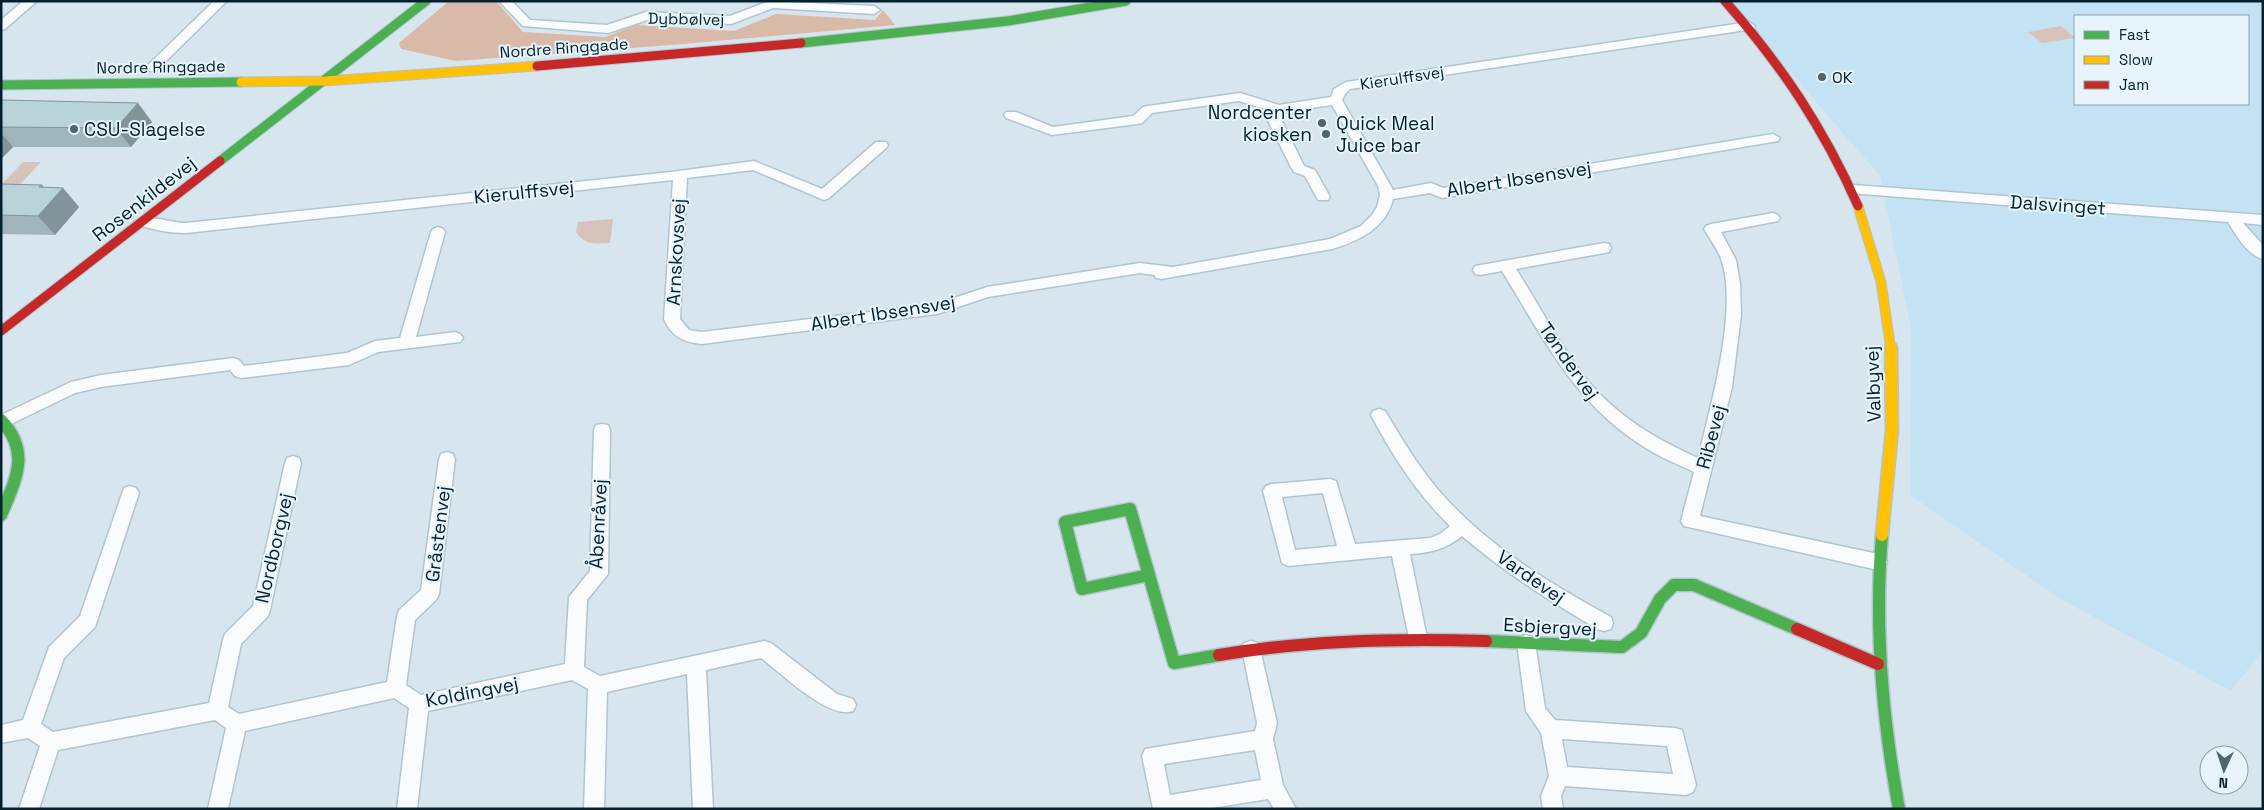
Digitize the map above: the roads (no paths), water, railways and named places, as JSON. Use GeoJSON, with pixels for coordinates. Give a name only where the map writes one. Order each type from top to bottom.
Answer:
{"type":"FeatureCollection","features":[{"type":"Feature","properties":{"kind":"street"},"geometry":{"type":"LineString","coordinates":[[1,26],[31,1]]}},
{"type":"Feature","properties":{"kind":"street"},"geometry":{"type":"LineString","coordinates":[[152,68],[221,1]]}},
{"type":"Feature","properties":{"kind":"street","name":"Rosenkildevej"},"geometry":{"type":"LineString","coordinates":[[1,331],[144,222],[426,1]]}},
{"type":"Feature","properties":{"kind":"street","name":"Dybbølvej"},"geometry":{"type":"LineString","coordinates":[[505,1],[527,23],[608,29],[646,16],[731,20],[772,4],[874,10]]}},
{"type":"Feature","properties":{"kind":"street","name":"Nordre Ringgade"},"geometry":{"type":"LineString","coordinates":[[1,85],[325,80],[655,58],[875,36],[1008,20],[1126,1]]}},
{"type":"Feature","properties":{"kind":"street","name":"Valbyvej"},"geometry":{"type":"LineString","coordinates":[[1726,1],[1768,48],[1815,115],[1854,190],[1876,261],[1888,323],[1894,419],[1878,562],[1876,617],[1878,664],[1886,740],[1899,809]]}},
{"type":"Feature","properties":{"kind":"street","name":"Kierulffsvej"},"geometry":{"type":"LineString","coordinates":[[1011,115],[1052,131],[1137,120],[1148,110],[1240,97],[1278,109],[1336,100],[1338,92],[1346,86],[1749,26]]}},
{"type":"Feature","properties":{"kind":"street"},"geometry":{"type":"LineString","coordinates":[[1336,100],[1386,186],[1387,195]]}},
{"type":"Feature","properties":{"kind":"street"},"geometry":{"type":"LineString","coordinates":[[1278,109],[1274,119],[1299,170],[1310,173],[1323,197]]}},
{"type":"Feature","properties":{"kind":"street","name":"Albert Ibsensvej"},"geometry":{"type":"LineString","coordinates":[[676,330],[685,337],[702,338],[919,311],[944,307],[987,292],[1090,277],[1122,281],[1155,276],[1170,271],[1332,244],[1366,229],[1377,218],[1384,207],[1387,195],[1432,188],[1442,193],[1772,138]]}},
{"type":"Feature","properties":{"kind":"street","name":"Kierulffsvej"},"geometry":{"type":"LineString","coordinates":[[144,222],[172,228],[186,228],[754,165],[824,195],[881,145]]}},
{"type":"Feature","properties":{"kind":"street","name":"Arnskovsvej"},"geometry":{"type":"LineString","coordinates":[[676,330],[672,319],[680,174]]}},
{"type":"Feature","properties":{"kind":"street","name":"Dalsvinget"},"geometry":{"type":"LineString","coordinates":[[1854,190],[2263,220]]}},
{"type":"Feature","properties":{"kind":"street","name":"Ribevej"},"geometry":{"type":"LineString","coordinates":[[1773,218],[1711,229],[1721,243],[1729,260],[1733,284],[1733,315],[1724,387],[1690,521],[1878,562]]}},
{"type":"Feature","properties":{"kind":"street"},"geometry":{"type":"LineString","coordinates":[[2232,218],[2246,238],[2263,254]]}},
{"type":"Feature","properties":{"kind":"street"},"geometry":{"type":"LineString","coordinates":[[406,344],[438,232]]}},
{"type":"Feature","properties":{"kind":"street"},"geometry":{"type":"LineString","coordinates":[[1480,270],[1604,248]]}},
{"type":"Feature","properties":{"kind":"street","name":"Tøndervej"},"geometry":{"type":"LineString","coordinates":[[1506,266],[1573,373],[1591,395],[1616,419],[1652,444],[1702,468]]}},
{"type":"Feature","properties":{"kind":"street"},"geometry":{"type":"LineString","coordinates":[[1,515],[19,460],[16,437],[2,420],[71,388],[101,380],[233,364],[240,372],[349,359],[375,347],[455,338]]}},
{"type":"Feature","properties":{"kind":"street","name":"Vardevej"},"geometry":{"type":"LineString","coordinates":[[1379,415],[1403,457],[1428,489],[1462,526],[1545,590],[1604,623]]}},
{"type":"Feature","properties":{"kind":"street","name":"Åbenråvej"},"geometry":{"type":"LineString","coordinates":[[574,671],[578,597],[599,574],[602,430]]}},
{"type":"Feature","properties":{"kind":"street","name":"Gråstenvej"},"geometry":{"type":"LineString","coordinates":[[396,689],[406,616],[430,594],[447,459]]}},
{"type":"Feature","properties":{"kind":"street","name":"Nordborgvej"},"geometry":{"type":"LineString","coordinates":[[217,711],[232,640],[261,610],[293,463]]}},
{"type":"Feature","properties":{"kind":"street"},"geometry":{"type":"LineString","coordinates":[[1348,552],[1330,486],[1272,491],[1288,558],[1431,545],[1446,539],[1462,526]]}},
{"type":"Feature","properties":{"kind":"street"},"geometry":{"type":"LineString","coordinates":[[30,728],[56,653],[88,622],[130,493]]}},
{"type":"Feature","properties":{"kind":"street"},"geometry":{"type":"LineString","coordinates":[[1130,510],[1149,575],[1082,589],[1065,522],[1130,510]]}},
{"type":"Feature","properties":{"kind":"street"},"geometry":{"type":"LineString","coordinates":[[1400,549],[1418,638]]}},
{"type":"Feature","properties":{"kind":"street","name":"Esbjergvej"},"geometry":{"type":"LineString","coordinates":[[1149,575],[1174,663],[1251,649],[1354,640],[1418,638],[1612,648],[1631,645],[1642,635],[1669,588],[1684,584],[1694,585],[1878,664]]}},
{"type":"Feature","properties":{"kind":"street"},"geometry":{"type":"LineString","coordinates":[[1526,643],[1536,711],[1550,729],[1559,776],[1551,796],[1553,809]]}},
{"type":"Feature","properties":{"kind":"street"},"geometry":{"type":"LineString","coordinates":[[574,671],[598,685],[764,649],[832,701],[846,706]]}},
{"type":"Feature","properties":{"kind":"street"},"geometry":{"type":"LineString","coordinates":[[1251,649],[1267,723],[1262,739],[1273,788],[1286,809]]}},
{"type":"Feature","properties":{"kind":"street"},"geometry":{"type":"LineString","coordinates":[[696,664],[703,809]]}},
{"type":"Feature","properties":{"kind":"street","name":"Koldingvej"},"geometry":{"type":"LineString","coordinates":[[237,724],[396,689],[419,704],[574,671]]}},
{"type":"Feature","properties":{"kind":"street"},"geometry":{"type":"LineString","coordinates":[[594,809],[598,685]]}},
{"type":"Feature","properties":{"kind":"street"},"geometry":{"type":"LineString","coordinates":[[407,809],[419,704]]}},
{"type":"Feature","properties":{"kind":"street"},"geometry":{"type":"LineString","coordinates":[[1,734],[30,728],[51,742],[217,711],[237,724],[218,809]]}},
{"type":"Feature","properties":{"kind":"street"},"geometry":{"type":"LineString","coordinates":[[1550,729],[1675,737],[1686,785],[1559,776]]}},
{"type":"Feature","properties":{"kind":"street"},"geometry":{"type":"LineString","coordinates":[[1262,739],[1152,756],[1162,806],[1273,788]]}},
{"type":"Feature","properties":{"kind":"street"},"geometry":{"type":"LineString","coordinates":[[29,809],[51,742]]}},
{"type":"Feature","properties":{"kind":"place","name":"OK"},"geometry":{"type":"Point","coordinates":[1822,77]}},
{"type":"Feature","properties":{"kind":"place","name":"Nordcenter kiosken"},"geometry":{"type":"Point","coordinates":[1322,123]}},
{"type":"Feature","properties":{"kind":"place","name":"CSU-Slagelse"},"geometry":{"type":"Point","coordinates":[74,129]}},
{"type":"Feature","properties":{"kind":"place","name":"Quick Meal Juice bar"},"geometry":{"type":"Point","coordinates":[1326,134]}}]}
